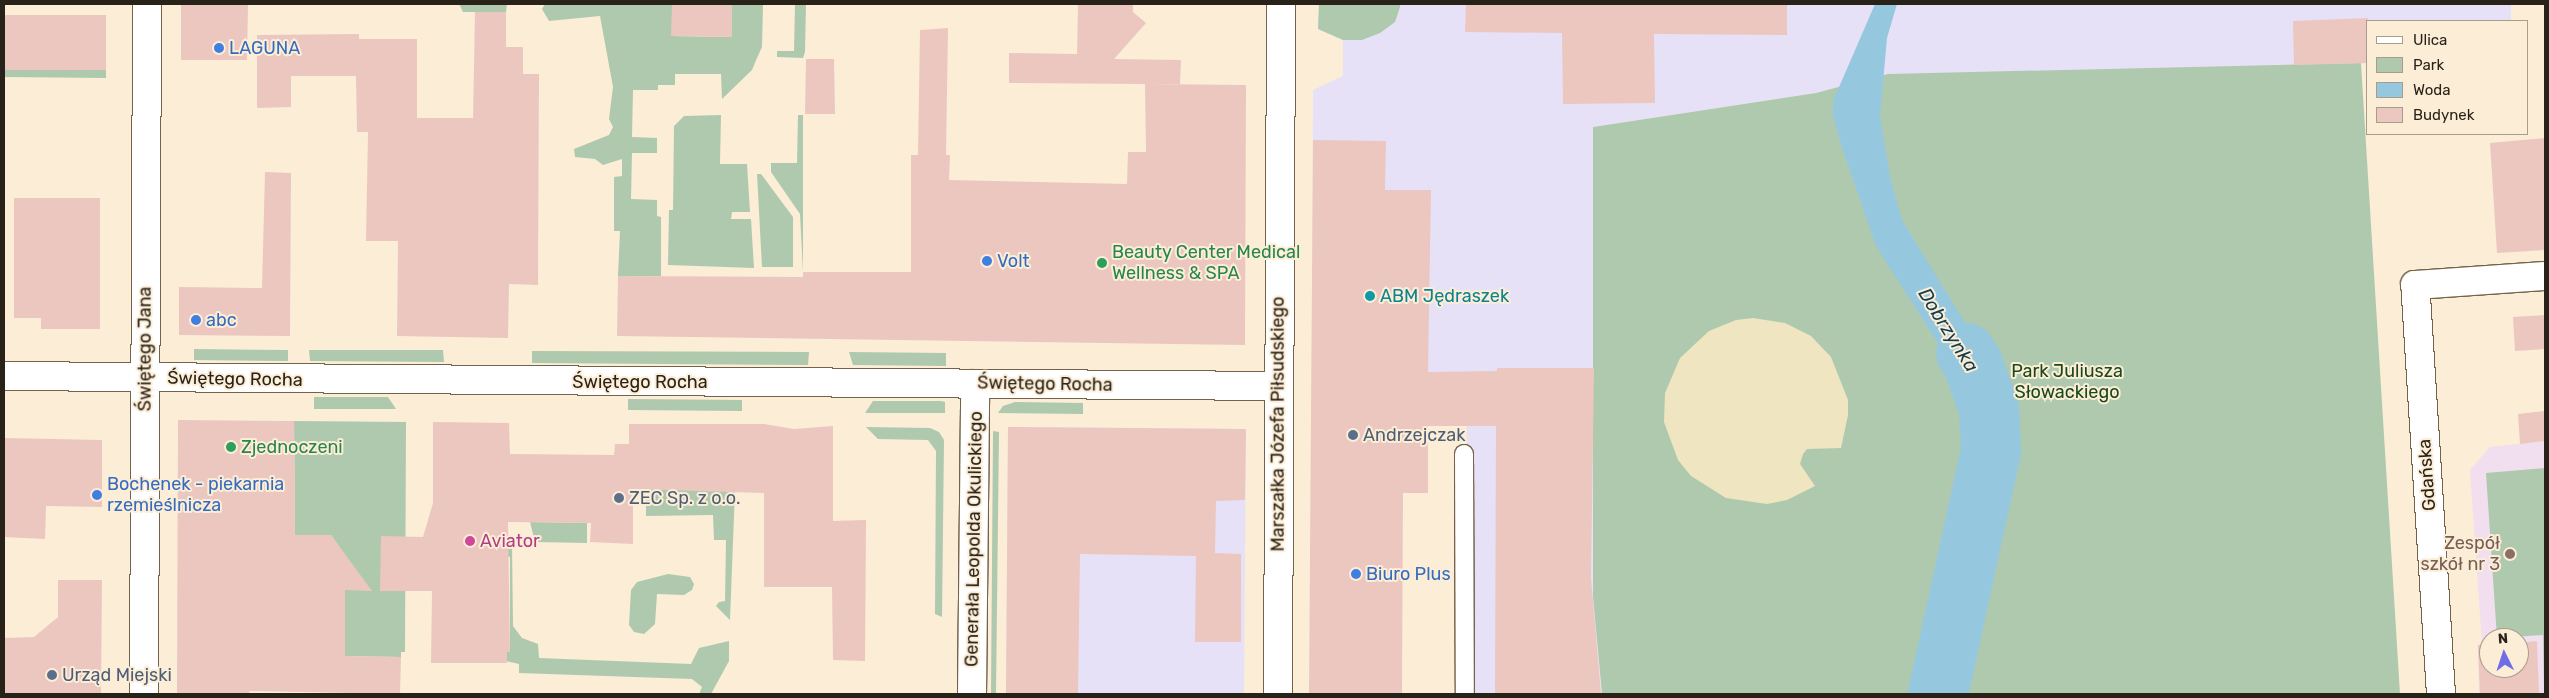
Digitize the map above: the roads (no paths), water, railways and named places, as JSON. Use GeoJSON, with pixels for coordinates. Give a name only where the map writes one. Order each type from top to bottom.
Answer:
{"type":"FeatureCollection","features":[{"type":"Feature","properties":{"kind":"street","name":"Świętego Jana"},"geometry":{"type":"LineString","coordinates":[[144,694],[147,4]]}},
{"type":"Feature","properties":{"kind":"street","name":"Marszałka Józefa Piłsudskiego"},"geometry":{"type":"LineString","coordinates":[[1278,694],[1277,386],[1281,4]]}},
{"type":"Feature","properties":{"kind":"street","name":"Gdańska"},"geometry":{"type":"LineString","coordinates":[[2441,694],[2415,286],[2545,276]]}},
{"type":"Feature","properties":{"kind":"street","name":"Świętego Rocha"},"geometry":{"type":"LineString","coordinates":[[4,376],[1277,386]]}},
{"type":"Feature","properties":{"kind":"street","name":"Generała Leopolda Okulickiego"},"geometry":{"type":"LineString","coordinates":[[972,694],[976,384]]}},
{"type":"Feature","properties":{"kind":"lane"},"geometry":{"type":"LineString","coordinates":[[1464,454],[1465,694]]}},
{"type":"Feature","properties":{"kind":"water"},"geometry":{"type":"Polygon","coordinates":[[[1875,4],[1897,4],[1887,38],[1880,116],[1890,177],[1902,220],[1987,359],[2005,396],[2013,429],[1971,432],[1963,393],[1946,356],[1876,246],[1842,148],[1833,116],[1833,101],[1875,4]]]}},
{"type":"Feature","properties":{"kind":"water"},"geometry":{"type":"Polygon","coordinates":[[[2014,448],[2008,496],[1963,694],[1924,694],[1971,489],[1976,452],[2014,448]]]}},
{"type":"Feature","properties":{"kind":"waterway","name":"Dobrzynka"},"geometry":{"type":"LineString","coordinates":[[1938,694],[1991,451],[1989,409],[1973,364],[1966,353]]}},
{"type":"Feature","properties":{"kind":"place","name":"LAGUNA"},"geometry":{"type":"Point","coordinates":[219,48]}},
{"type":"Feature","properties":{"kind":"place","name":"Volt"},"geometry":{"type":"Point","coordinates":[987,261]}},
{"type":"Feature","properties":{"kind":"place","name":"Beauty Center Medical Wellness & SPA"},"geometry":{"type":"Point","coordinates":[1102,263]}},
{"type":"Feature","properties":{"kind":"place","name":"ABM Jędraszek"},"geometry":{"type":"Point","coordinates":[1370,296]}},
{"type":"Feature","properties":{"kind":"place","name":"abc"},"geometry":{"type":"Point","coordinates":[196,320]}},
{"type":"Feature","properties":{"kind":"place","name":"Andrzejczak"},"geometry":{"type":"Point","coordinates":[1353,435]}},
{"type":"Feature","properties":{"kind":"place","name":"Zjednoczeni"},"geometry":{"type":"Point","coordinates":[231,447]}},
{"type":"Feature","properties":{"kind":"place","name":"Bochenek - piekarnia rzemieślnicza"},"geometry":{"type":"Point","coordinates":[97,495]}},
{"type":"Feature","properties":{"kind":"place","name":"ZEC Sp. z o.o."},"geometry":{"type":"Point","coordinates":[619,498]}},
{"type":"Feature","properties":{"kind":"place","name":"Aviator"},"geometry":{"type":"Point","coordinates":[470,541]}},
{"type":"Feature","properties":{"kind":"place","name":"Zespół szkół nr 3"},"geometry":{"type":"Point","coordinates":[2510,554]}},
{"type":"Feature","properties":{"kind":"place","name":"Biuro Plus"},"geometry":{"type":"Point","coordinates":[1356,574]}},
{"type":"Feature","properties":{"kind":"place","name":"Urząd Miejski"},"geometry":{"type":"Point","coordinates":[52,675]}},
{"type":"Feature","properties":{"kind":"park label","name":"Park Juliusza Słowackiego"},"geometry":{"type":"Point","coordinates":[2067,382]}}]}
